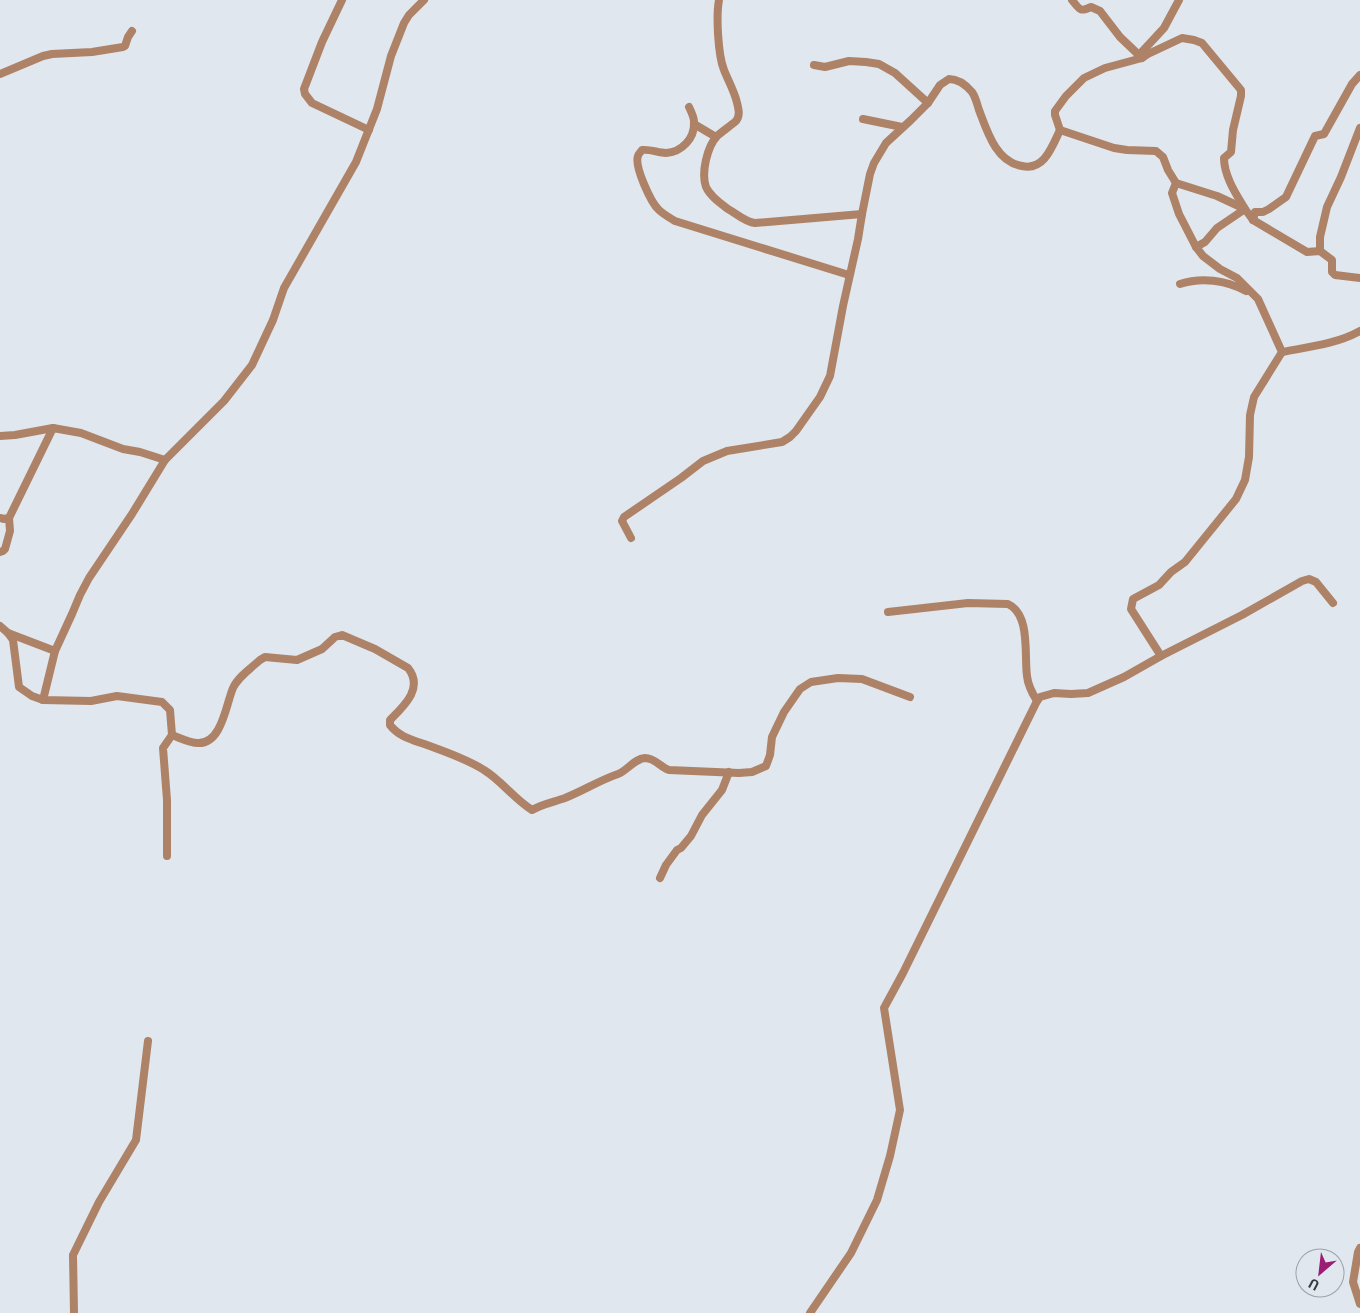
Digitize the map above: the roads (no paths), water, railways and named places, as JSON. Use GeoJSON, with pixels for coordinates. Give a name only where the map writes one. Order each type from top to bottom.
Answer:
{"type":"FeatureCollection","features":[{"type":"Feature","properties":{"kind":"street"},"geometry":{"type":"LineString","coordinates":[[342,0],[322,42],[304,89],[305,94],[312,103],[369,130]]}},
{"type":"Feature","properties":{"kind":"street"},"geometry":{"type":"LineString","coordinates":[[43,700],[55,651],[89,578],[165,460],[224,401],[252,365],[273,320],[284,288],[356,162],[377,109],[391,56],[404,23],[424,0]]}},
{"type":"Feature","properties":{"kind":"street"},"geometry":{"type":"LineString","coordinates":[[719,0],[718,27],[723,68],[736,98],[739,113],[738,119],[716,137],[705,161],[704,175],[707,188],[722,204],[743,219],[751,222],[763,224],[862,214]]}},
{"type":"Feature","properties":{"kind":"street"},"geometry":{"type":"LineString","coordinates":[[1072,0],[1082,10],[1086,10],[1091,6],[1100,11],[1120,37],[1141,57]]}},
{"type":"Feature","properties":{"kind":"street"},"geometry":{"type":"LineString","coordinates":[[1141,57],[1164,28],[1179,0]]}},
{"type":"Feature","properties":{"kind":"street"},"geometry":{"type":"LineString","coordinates":[[0,74],[52,54],[92,52],[122,47],[125,46],[132,32]]}},
{"type":"Feature","properties":{"kind":"street"},"geometry":{"type":"LineString","coordinates":[[631,538],[622,521],[624,516],[703,461],[727,451],[782,442],[790,438],[820,397],[830,376],[870,174],[874,163],[886,144],[928,103],[940,85],[949,79],[957,80],[972,92],[996,149],[1010,162],[1024,167],[1032,167],[1038,165],[1044,159],[1060,130],[1055,111],[1076,85],[1094,72],[1141,57],[1182,38],[1202,43],[1241,90],[1242,96],[1233,130],[1231,152],[1224,158],[1224,166],[1235,191],[1252,220],[1307,252],[1320,251],[1332,260],[1334,274],[1360,278]]}},
{"type":"Feature","properties":{"kind":"street"},"geometry":{"type":"LineString","coordinates":[[814,65],[826,67],[849,61],[879,64],[895,74],[928,103]]}},
{"type":"Feature","properties":{"kind":"street"},"geometry":{"type":"LineString","coordinates":[[1252,220],[1255,212],[1263,212],[1286,197],[1315,136],[1324,134],[1352,84],[1360,74]]}},
{"type":"Feature","properties":{"kind":"street"},"geometry":{"type":"LineString","coordinates":[[689,107],[694,124],[689,139],[680,148],[673,152],[664,153],[642,150],[637,158],[646,190],[660,211],[675,221],[850,275]]}},
{"type":"Feature","properties":{"kind":"street"},"geometry":{"type":"LineString","coordinates":[[863,119],[902,128]]}},
{"type":"Feature","properties":{"kind":"street"},"geometry":{"type":"LineString","coordinates":[[694,124],[716,137]]}},
{"type":"Feature","properties":{"kind":"street"},"geometry":{"type":"LineString","coordinates":[[1320,251],[1320,237],[1327,207],[1360,128]]}},
{"type":"Feature","properties":{"kind":"street"},"geometry":{"type":"LineString","coordinates":[[1060,130],[1114,148],[1156,151],[1163,158],[1176,183],[1217,196],[1245,209]]}},
{"type":"Feature","properties":{"kind":"street"},"geometry":{"type":"LineString","coordinates":[[1176,183],[1172,193],[1179,214],[1196,247],[1203,256],[1220,269],[1237,278],[1258,299],[1282,352]]}},
{"type":"Feature","properties":{"kind":"street"},"geometry":{"type":"LineString","coordinates":[[1196,247],[1205,242],[1217,228],[1245,209]]}},
{"type":"Feature","properties":{"kind":"street"},"geometry":{"type":"LineString","coordinates":[[1180,284],[1192,280],[1214,281],[1237,286],[1258,299]]}},
{"type":"Feature","properties":{"kind":"street"},"geometry":{"type":"LineString","coordinates":[[1161,656],[1131,609],[1134,599],[1159,585],[1171,572],[1185,562],[1236,499],[1246,480],[1249,457],[1250,415],[1254,397],[1282,352],[1350,337],[1360,331]]}},
{"type":"Feature","properties":{"kind":"street"},"geometry":{"type":"LineString","coordinates":[[0,436],[54,428],[81,433],[123,449],[165,460]]}},
{"type":"Feature","properties":{"kind":"street"},"geometry":{"type":"LineString","coordinates":[[0,552],[5,549],[10,531],[9,518],[54,428]]}},
{"type":"Feature","properties":{"kind":"street"},"geometry":{"type":"LineString","coordinates":[[0,518],[9,518]]}},
{"type":"Feature","properties":{"kind":"street"},"geometry":{"type":"LineString","coordinates":[[810,1313],[851,1253],[877,1200],[890,1156],[900,1110],[884,1008],[1037,701],[1040,697],[1054,693],[1088,693],[1242,616],[1302,581],[1309,579],[1316,582],[1333,603]]}},
{"type":"Feature","properties":{"kind":"street"},"geometry":{"type":"LineString","coordinates":[[888,612],[968,603],[1011,605],[1022,620],[1028,686],[1037,701]]}},
{"type":"Feature","properties":{"kind":"street"},"geometry":{"type":"LineString","coordinates":[[0,626],[13,640],[19,687],[32,696],[43,700],[91,701],[117,696],[162,702],[170,710],[172,735],[164,748],[167,800],[167,856]]}},
{"type":"Feature","properties":{"kind":"street"},"geometry":{"type":"LineString","coordinates":[[8,633],[55,651]]}},
{"type":"Feature","properties":{"kind":"street"},"geometry":{"type":"LineString","coordinates":[[172,735],[197,743],[210,740],[220,727],[234,686],[260,660],[265,657],[297,660],[322,650],[335,637],[342,634],[374,649],[411,671],[414,691],[390,720],[390,725],[394,730],[403,737],[453,755],[484,770],[532,810],[565,798],[607,777],[619,774],[640,759],[652,759],[669,770],[738,773],[752,772],[766,766],[770,755],[772,737],[784,712],[800,689],[811,682],[838,678],[862,679],[910,697]]}},
{"type":"Feature","properties":{"kind":"street"},"geometry":{"type":"LineString","coordinates":[[660,878],[666,865],[677,850],[692,836],[702,815],[722,790],[729,772]]}},
{"type":"Feature","properties":{"kind":"street"},"geometry":{"type":"LineString","coordinates":[[74,1313],[73,1255],[99,1202],[136,1140],[148,1041]]}},
{"type":"Feature","properties":{"kind":"street"},"geometry":{"type":"LineString","coordinates":[[1360,1248],[1353,1282],[1360,1304]]}}]}
